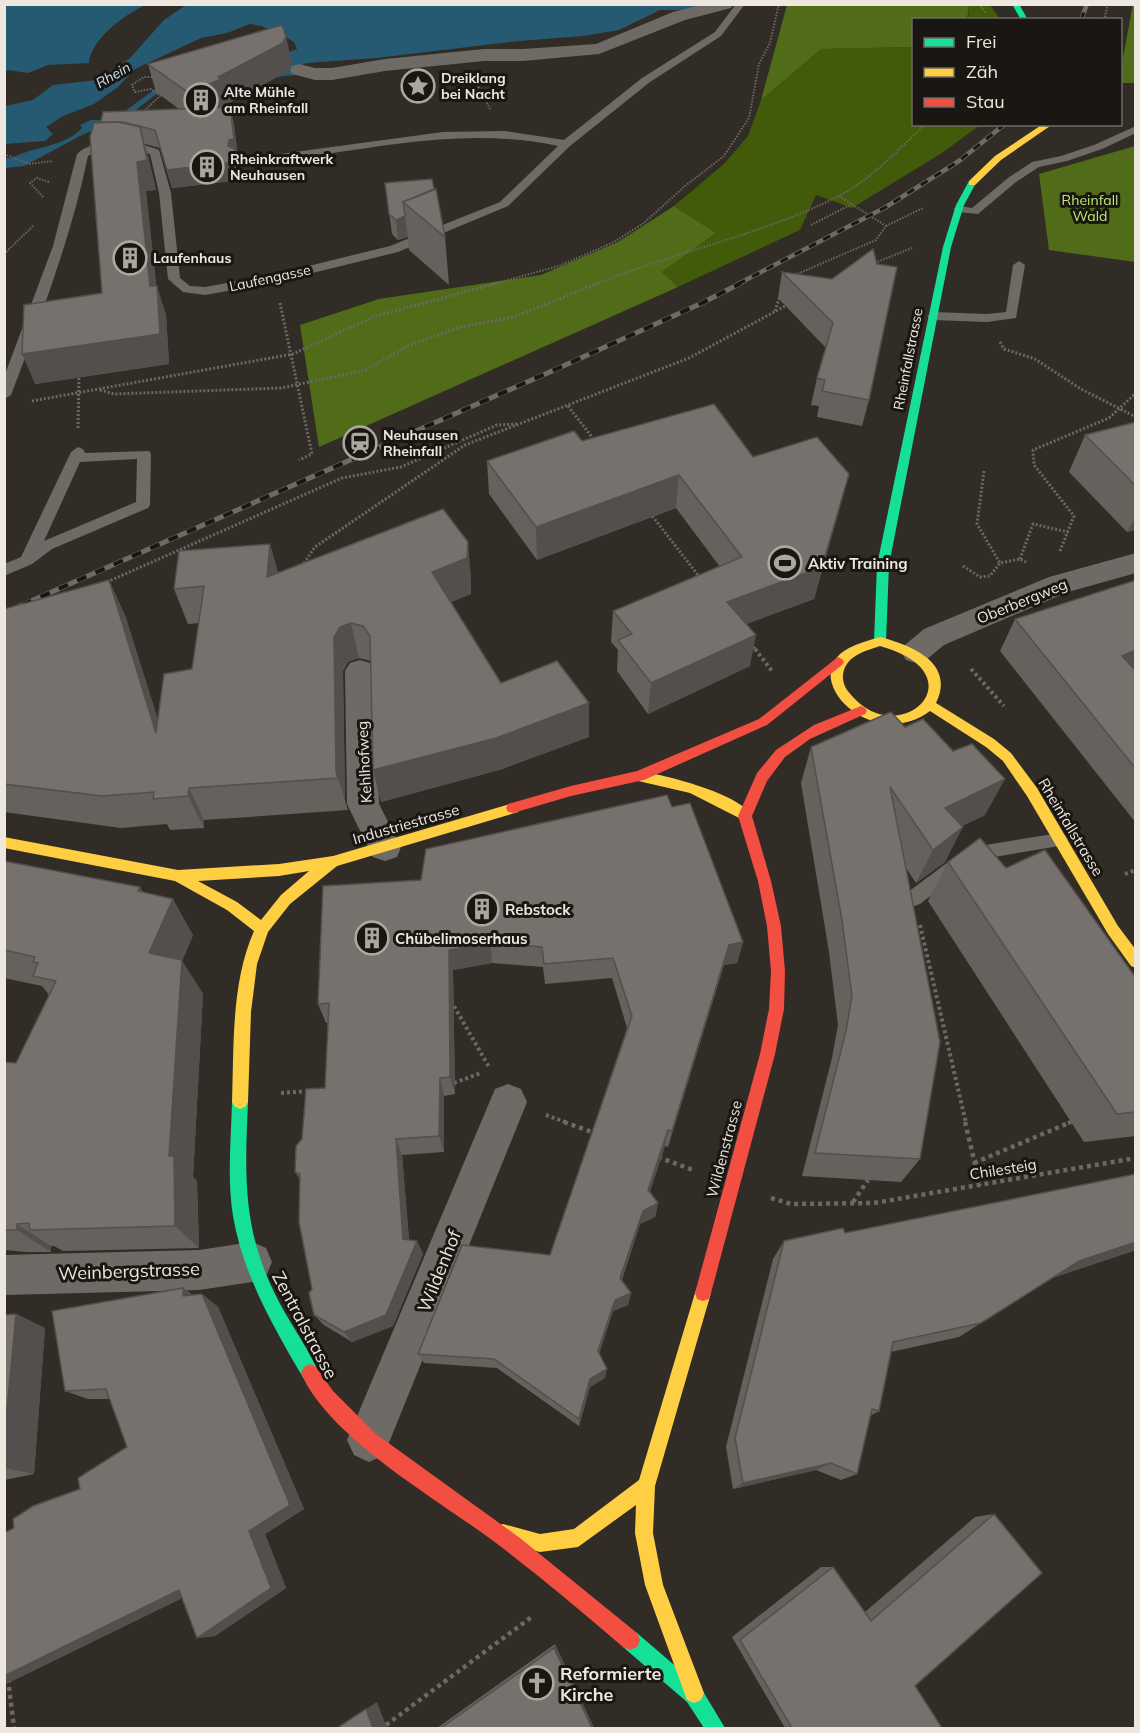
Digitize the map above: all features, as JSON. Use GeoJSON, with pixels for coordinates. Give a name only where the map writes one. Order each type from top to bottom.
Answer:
{"type":"FeatureCollection","features":[{"type":"Feature","properties":{"kind":"street"},"geometry":{"type":"LineString","coordinates":[[299,70],[315,74],[332,74],[385,65],[484,55],[523,55],[599,49],[679,16],[725,4]]}},
{"type":"Feature","properties":{"kind":"street"},"geometry":{"type":"LineString","coordinates":[[1015,4],[1024,18]]}},
{"type":"Feature","properties":{"kind":"street","name":"Rheinfallstrasse"},"geometry":{"type":"LineString","coordinates":[[880,641],[883,565],[947,247],[959,209],[971,183],[994,162],[1046,126]]}},
{"type":"Feature","properties":{"kind":"street","name":"Oberbergweg"},"geometry":{"type":"LineString","coordinates":[[916,652],[934,637],[1059,584],[1136,563]]}},
{"type":"Feature","properties":{"kind":"street"},"geometry":{"type":"LineString","coordinates":[[880,641],[899,644],[916,652],[927,661],[938,684],[936,695],[930,705],[920,713],[907,718],[884,718],[861,711],[847,701],[838,688],[835,675],[838,662],[855,647],[880,641]]}},
{"type":"Feature","properties":{"kind":"street","name":"Industriestrasse"},"geometry":{"type":"LineString","coordinates":[[4,842],[178,876],[279,870],[333,862],[571,791],[639,776],[753,727],[794,700],[838,662]]}},
{"type":"Feature","properties":{"kind":"street","name":"Kehlhofweg"},"geometry":{"type":"LineString","coordinates":[[360,671],[363,804],[385,848]]}},
{"type":"Feature","properties":{"kind":"street","name":"Rheinfallstrasse"},"geometry":{"type":"LineString","coordinates":[[930,705],[990,742],[1007,757],[1032,792],[1113,930],[1136,962]]}},
{"type":"Feature","properties":{"kind":"street"},"geometry":{"type":"LineString","coordinates":[[745,816],[763,776],[777,757],[795,741],[861,711]]}},
{"type":"Feature","properties":{"kind":"street","name":"Industriestrasse"},"geometry":{"type":"LineString","coordinates":[[639,776],[671,779],[705,791],[745,816]]}},
{"type":"Feature","properties":{"kind":"street","name":"Wildenstrasse"},"geometry":{"type":"LineString","coordinates":[[694,1695],[654,1585],[644,1533],[646,1486],[700,1303],[769,1047],[778,988],[777,955],[771,909],[761,862],[745,816]]}},
{"type":"Feature","properties":{"kind":"street","name":"Zentralstrasse"},"geometry":{"type":"LineString","coordinates":[[333,862],[299,885],[262,929],[250,966],[242,1035],[238,1173],[242,1216],[252,1262],[271,1308],[322,1394],[369,1440],[570,1589],[694,1695],[715,1728]]}},
{"type":"Feature","properties":{"kind":"street","name":"Industriestrasse"},"geometry":{"type":"LineString","coordinates":[[178,876],[232,906],[262,929]]}},
{"type":"Feature","properties":{"kind":"street","name":"Wildenhof"},"geometry":{"type":"LineString","coordinates":[[369,1440],[499,1085]]}},
{"type":"Feature","properties":{"kind":"street","name":"Weinbergstrasse"},"geometry":{"type":"LineString","coordinates":[[6,1275],[199,1270],[252,1262]]}},
{"type":"Feature","properties":{"kind":"street"},"geometry":{"type":"LineString","coordinates":[[496,1532],[540,1543],[578,1538],[646,1486]]}},
{"type":"Feature","properties":{"kind":"lane","name":"Laufengasse"},"geometry":{"type":"LineString","coordinates":[[4,395],[52,267],[83,154],[86,151],[133,146],[148,148],[154,152],[165,193],[174,279],[187,289],[205,291],[276,279],[394,249],[504,204],[566,144],[646,81],[718,34],[741,4]]}},
{"type":"Feature","properties":{"kind":"lane"},"geometry":{"type":"LineString","coordinates":[[959,209],[974,212],[1012,180],[1036,164],[1062,159],[1098,147],[1136,129]]}},
{"type":"Feature","properties":{"kind":"lane"},"geometry":{"type":"LineString","coordinates":[[239,162],[410,138],[502,135],[545,139],[566,144]]}},
{"type":"Feature","properties":{"kind":"lane"},"geometry":{"type":"LineString","coordinates":[[933,316],[987,318],[1012,315],[1019,265]]}},
{"type":"Feature","properties":{"kind":"lane"},"geometry":{"type":"LineString","coordinates":[[4,571],[27,560],[47,544],[143,505],[144,454],[77,455],[27,560]]}},
{"type":"Feature","properties":{"kind":"lane"},"geometry":{"type":"LineString","coordinates":[[914,898],[973,853],[1059,840]]}},
{"type":"Feature","properties":{"kind":"path"},"geometry":{"type":"LineString","coordinates":[[28,402],[292,354],[316,345],[348,326],[373,317],[559,266],[614,242],[644,223],[724,156],[741,132],[749,118],[759,64],[770,43],[779,4]]}},
{"type":"Feature","properties":{"kind":"path"},"geometry":{"type":"LineString","coordinates":[[149,108],[160,96],[151,89],[135,92],[132,85],[137,80],[159,76]]}},
{"type":"Feature","properties":{"kind":"path"},"geometry":{"type":"LineString","coordinates":[[476,82],[502,135]]}},
{"type":"Feature","properties":{"kind":"path"},"geometry":{"type":"LineString","coordinates":[[98,390],[114,394],[281,388],[366,370],[408,346],[460,327],[514,317],[641,266],[748,233],[839,196],[873,173],[924,126]]}},
{"type":"Feature","properties":{"kind":"path"},"geometry":{"type":"LineString","coordinates":[[4,154],[30,164],[37,164]]}},
{"type":"Feature","properties":{"kind":"path"},"geometry":{"type":"LineString","coordinates":[[839,196],[886,226]]}},
{"type":"Feature","properties":{"kind":"path"},"geometry":{"type":"LineString","coordinates":[[811,225],[850,205]]}},
{"type":"Feature","properties":{"kind":"path"},"geometry":{"type":"LineString","coordinates":[[793,276],[876,240],[886,226],[925,207]]}},
{"type":"Feature","properties":{"kind":"path"},"geometry":{"type":"LineString","coordinates":[[864,267],[910,248],[947,247]]}},
{"type":"Feature","properties":{"kind":"path"},"geometry":{"type":"LineString","coordinates":[[775,311],[778,296],[783,290]]}},
{"type":"Feature","properties":{"kind":"path"},"geometry":{"type":"LineString","coordinates":[[279,298],[312,454],[299,460]]}},
{"type":"Feature","properties":{"kind":"path"},"geometry":{"type":"LineString","coordinates":[[304,573],[304,563],[315,547],[465,446],[689,358],[795,301]]}},
{"type":"Feature","properties":{"kind":"path"},"geometry":{"type":"LineString","coordinates":[[987,318],[1004,349],[1035,359],[1081,389],[1136,417]]}},
{"type":"Feature","properties":{"kind":"path"},"geometry":{"type":"LineString","coordinates":[[77,455],[79,377]]}},
{"type":"Feature","properties":{"kind":"path"},"geometry":{"type":"LineString","coordinates":[[1059,584],[1058,557],[1074,516],[1034,465],[1033,450],[1053,440],[1105,421],[1120,410],[1136,393]]}},
{"type":"Feature","properties":{"kind":"path"},"geometry":{"type":"LineString","coordinates":[[568,406],[596,443]]}},
{"type":"Feature","properties":{"kind":"path"},"geometry":{"type":"LineString","coordinates":[[102,584],[342,478],[400,466],[497,425],[522,423]]}},
{"type":"Feature","properties":{"kind":"path"},"geometry":{"type":"LineString","coordinates":[[984,471],[976,524],[1000,563]]}},
{"type":"Feature","properties":{"kind":"path"},"geometry":{"type":"LineString","coordinates":[[646,508],[703,582]]}},
{"type":"Feature","properties":{"kind":"path"},"geometry":{"type":"LineString","coordinates":[[1020,559],[1033,524],[1068,532]]}},
{"type":"Feature","properties":{"kind":"path"},"geometry":{"type":"LineString","coordinates":[[746,638],[794,700]]}},
{"type":"Feature","properties":{"kind":"path"},"geometry":{"type":"LineString","coordinates":[[1122,875],[1136,870]]}},
{"type":"Feature","properties":{"kind":"path"},"geometry":{"type":"LineString","coordinates":[[914,898],[980,1185]]}},
{"type":"Feature","properties":{"kind":"path"},"geometry":{"type":"LineString","coordinates":[[448,995],[499,1085]]}},
{"type":"Feature","properties":{"kind":"path"},"geometry":{"type":"LineString","coordinates":[[454,1083],[499,1085],[597,1134]]}},
{"type":"Feature","properties":{"kind":"path"},"geometry":{"type":"LineString","coordinates":[[240,1096],[311,1091]]}},
{"type":"Feature","properties":{"kind":"path"},"geometry":{"type":"LineString","coordinates":[[974,1163],[1071,1122]]}},
{"type":"Feature","properties":{"kind":"path"},"geometry":{"type":"LineString","coordinates":[[653,1155],[732,1184]]}},
{"type":"Feature","properties":{"kind":"path","name":"Chilesteig"},"geometry":{"type":"LineString","coordinates":[[732,1184],[791,1204],[874,1203],[1136,1158]]}},
{"type":"Feature","properties":{"kind":"path"},"geometry":{"type":"LineString","coordinates":[[853,1203],[868,1180]]}},
{"type":"Feature","properties":{"kind":"path"},"geometry":{"type":"LineString","coordinates":[[386,1725],[570,1589]]}},
{"type":"Feature","properties":{"kind":"path"},"geometry":{"type":"LineString","coordinates":[[7,1675],[14,1728]]}},
{"type":"Feature","properties":{"kind":"green space"},"geometry":{"type":"Polygon","coordinates":[[[1133,4],[1136,5],[1135,83],[1122,83],[1122,63],[1133,4]]]}},
{"type":"Feature","properties":{"kind":"green space"},"geometry":{"type":"Polygon","coordinates":[[[787,5],[967,5],[969,7],[967,18],[912,18],[912,47],[821,49],[761,100],[787,5]]]}},
{"type":"Feature","properties":{"kind":"green space"},"geometry":{"type":"Polygon","coordinates":[[[967,5],[990,5],[999,18],[968,18],[967,5]]]}},
{"type":"Feature","properties":{"kind":"green space"},"geometry":{"type":"Polygon","coordinates":[[[912,47],[912,126],[979,126],[942,153],[852,208],[816,195],[800,230],[678,287],[662,272],[716,233],[674,206],[725,163],[748,136],[761,100],[821,49],[912,47]]]}},
{"type":"Feature","properties":{"kind":"green space","name":"Rheinfall Wald"},"geometry":{"type":"Polygon","coordinates":[[[1135,146],[1135,262],[1049,250],[1039,174],[1135,146]]]}},
{"type":"Feature","properties":{"kind":"green space"},"geometry":{"type":"Polygon","coordinates":[[[674,206],[716,233],[662,272],[678,287],[319,447],[300,325],[379,299],[541,275],[618,242],[674,206]]]}},
{"type":"Feature","properties":{"kind":"water"},"geometry":{"type":"Polygon","coordinates":[[[5,4],[146,5],[119,21],[102,36],[91,54],[89,63],[48,65],[28,73],[8,70],[5,72],[5,4]]]}},
{"type":"Feature","properties":{"kind":"water","name":"Rhein"},"geometry":{"type":"Polygon","coordinates":[[[186,5],[697,5],[684,10],[660,10],[619,30],[583,36],[307,63],[290,69],[295,75],[277,77],[267,65],[165,87],[125,117],[82,135],[24,166],[5,168],[4,158],[12,158],[67,139],[82,128],[80,125],[125,111],[161,85],[278,56],[297,49],[294,42],[287,38],[261,26],[250,24],[227,33],[201,38],[135,69],[118,87],[94,104],[63,116],[46,127],[53,134],[45,141],[5,144],[5,106],[33,100],[53,85],[97,80],[130,58],[164,20],[186,5]]]}},
{"type":"Feature","properties":{"kind":"building"},"geometry":{"type":"Polygon","coordinates":[[[282,25],[286,36],[283,43],[218,77],[221,79],[189,93],[148,64],[282,25]]]}},
{"type":"Feature","properties":{"kind":"building"},"geometry":{"type":"Polygon","coordinates":[[[230,107],[234,139],[229,140],[228,146],[235,149],[236,162],[167,170],[155,130],[123,122],[101,122],[103,112],[230,107]]]}},
{"type":"Feature","properties":{"kind":"building"},"geometry":{"type":"Polygon","coordinates":[[[118,122],[140,127],[147,160],[137,162],[150,286],[157,286],[160,334],[22,354],[24,305],[102,293],[90,137],[94,123],[118,122]]]}},
{"type":"Feature","properties":{"kind":"building"},"geometry":{"type":"Polygon","coordinates":[[[432,179],[434,189],[403,202],[405,216],[396,220],[389,214],[385,183],[432,179]]]}},
{"type":"Feature","properties":{"kind":"building"},"geometry":{"type":"Polygon","coordinates":[[[436,189],[445,237],[403,202],[436,189]]]}},
{"type":"Feature","properties":{"kind":"building"},"geometry":{"type":"Polygon","coordinates":[[[873,249],[877,264],[897,267],[869,400],[822,391],[825,380],[817,378],[833,323],[782,272],[832,279],[873,249]]]}},
{"type":"Feature","properties":{"kind":"building"},"geometry":{"type":"Polygon","coordinates":[[[714,404],[753,457],[817,437],[849,474],[822,567],[727,602],[756,635],[651,683],[618,640],[632,634],[613,611],[742,557],[679,475],[536,527],[487,461],[574,431],[582,441],[714,404]]]}},
{"type":"Feature","properties":{"kind":"building"},"geometry":{"type":"Polygon","coordinates":[[[1136,422],[1136,486],[1085,435],[1136,422]]]}},
{"type":"Feature","properties":{"kind":"building"},"geometry":{"type":"Polygon","coordinates":[[[443,509],[468,542],[467,558],[432,572],[501,683],[557,661],[589,703],[496,738],[373,770],[370,636],[363,626],[351,623],[340,627],[334,637],[336,772],[338,778],[189,788],[188,796],[153,799],[154,792],[102,796],[4,784],[4,609],[109,580],[156,733],[164,674],[192,669],[204,586],[174,589],[179,551],[270,544],[267,577],[443,509]]]}},
{"type":"Feature","properties":{"kind":"building"},"geometry":{"type":"Polygon","coordinates":[[[1136,580],[1136,650],[1122,656],[1136,671],[1136,769],[1015,619],[1136,580]]]}},
{"type":"Feature","properties":{"kind":"building"},"geometry":{"type":"Polygon","coordinates":[[[891,712],[905,727],[923,719],[953,751],[972,744],[1005,779],[945,808],[963,827],[933,850],[890,787],[940,1042],[920,1159],[815,1153],[846,1031],[852,996],[842,920],[811,747],[891,712]]]}},
{"type":"Feature","properties":{"kind":"building"},"geometry":{"type":"Polygon","coordinates":[[[667,795],[672,807],[690,803],[743,942],[729,945],[672,1131],[668,1130],[648,1190],[658,1203],[643,1211],[620,1278],[631,1293],[615,1300],[598,1351],[607,1369],[590,1379],[579,1419],[494,1359],[418,1354],[462,1245],[550,1255],[632,1016],[613,958],[544,964],[542,947],[490,942],[449,950],[450,1077],[440,1078],[439,1136],[396,1139],[403,1239],[417,1241],[386,1315],[344,1332],[314,1315],[309,1293],[312,1289],[299,1222],[300,1174],[295,1172],[296,1146],[302,1139],[306,1089],[325,1088],[329,1003],[318,1004],[323,886],[421,880],[426,849],[667,795]]]}},
{"type":"Feature","properties":{"kind":"building"},"geometry":{"type":"Polygon","coordinates":[[[980,838],[1006,868],[1045,850],[1136,978],[1136,1112],[1117,1114],[948,862],[980,838]]]}},
{"type":"Feature","properties":{"kind":"building"},"geometry":{"type":"Polygon","coordinates":[[[4,861],[140,887],[138,891],[173,899],[149,953],[182,960],[169,1156],[174,1156],[175,1226],[30,1230],[29,1223],[17,1224],[17,1230],[4,1230],[4,1062],[16,1063],[56,981],[33,976],[38,963],[33,962],[35,957],[4,950],[4,861]]]}},
{"type":"Feature","properties":{"kind":"building"},"geometry":{"type":"Polygon","coordinates":[[[1136,1174],[1136,1242],[1079,1261],[981,1323],[893,1342],[879,1411],[872,1409],[857,1474],[831,1463],[743,1483],[735,1438],[784,1241],[843,1228],[845,1233],[1136,1174]]]}},
{"type":"Feature","properties":{"kind":"building"},"geometry":{"type":"Polygon","coordinates":[[[183,1288],[183,1296],[202,1294],[290,1505],[249,1531],[271,1588],[197,1638],[179,1590],[4,1676],[4,1533],[14,1528],[13,1519],[33,1506],[80,1489],[78,1478],[127,1447],[106,1389],[65,1391],[52,1311],[183,1288]]]}},
{"type":"Feature","properties":{"kind":"building"},"geometry":{"type":"Polygon","coordinates":[[[16,1314],[4,1442],[4,1315],[16,1314]]]}},
{"type":"Feature","properties":{"kind":"building"},"geometry":{"type":"Polygon","coordinates":[[[994,1514],[1042,1573],[915,1686],[942,1728],[792,1728],[740,1640],[833,1567],[871,1621],[994,1514]]]}},
{"type":"Feature","properties":{"kind":"building","name":"Reformierte Kirche"},"geometry":{"type":"Polygon","coordinates":[[[554,1648],[592,1728],[441,1728],[554,1648]]]}},
{"type":"Feature","properties":{"kind":"building"},"geometry":{"type":"Polygon","coordinates":[[[366,1709],[373,1728],[337,1728],[366,1709]]]}},
{"type":"Feature","properties":{"kind":"railway"},"geometry":{"type":"LineString","coordinates":[[1082,18],[1087,4]]}},
{"type":"Feature","properties":{"kind":"railway"},"geometry":{"type":"LineString","coordinates":[[738,284],[886,207],[959,161],[1003,126]]}},
{"type":"Feature","properties":{"kind":"railway"},"geometry":{"type":"LineString","coordinates":[[4,613],[561,367],[741,283]]}},
{"type":"Feature","properties":{"kind":"traffic: fast"},"geometry":{"type":"LineString","coordinates":[[1015,4],[1024,18]]}},
{"type":"Feature","properties":{"kind":"traffic: fast"},"geometry":{"type":"LineString","coordinates":[[880,641],[883,565],[947,247],[960,205],[972,183]]}},
{"type":"Feature","properties":{"kind":"traffic: fast"},"geometry":{"type":"LineString","coordinates":[[240,1102],[238,1189],[246,1239],[268,1298],[310,1373]]}},
{"type":"Feature","properties":{"kind":"traffic: fast"},"geometry":{"type":"LineString","coordinates":[[630,1640],[694,1695],[715,1728]]}},
{"type":"Feature","properties":{"kind":"traffic: slow"},"geometry":{"type":"LineString","coordinates":[[972,183],[998,158],[1046,126]]}},
{"type":"Feature","properties":{"kind":"traffic: slow"},"geometry":{"type":"LineString","coordinates":[[880,641],[911,651],[927,665],[932,674],[935,682],[932,700],[916,715],[897,721],[877,718],[859,709],[844,696],[837,681],[838,665],[852,651],[880,641]]}},
{"type":"Feature","properties":{"kind":"traffic: slow"},"geometry":{"type":"LineString","coordinates":[[930,705],[990,743],[1007,757],[1032,792],[1113,930],[1136,962]]}},
{"type":"Feature","properties":{"kind":"traffic: slow"},"geometry":{"type":"LineString","coordinates":[[639,776],[668,781],[695,790],[745,816]]}},
{"type":"Feature","properties":{"kind":"traffic: slow"},"geometry":{"type":"LineString","coordinates":[[4,842],[178,876],[279,870],[333,862],[513,808]]}},
{"type":"Feature","properties":{"kind":"traffic: slow"},"geometry":{"type":"LineString","coordinates":[[240,1102],[246,987],[256,944],[263,928],[286,900],[303,883],[333,862]]}},
{"type":"Feature","properties":{"kind":"traffic: slow"},"geometry":{"type":"LineString","coordinates":[[178,876],[232,906],[262,929]]}},
{"type":"Feature","properties":{"kind":"traffic: slow"},"geometry":{"type":"LineString","coordinates":[[694,1693],[654,1585],[644,1533],[646,1486],[703,1293]]}},
{"type":"Feature","properties":{"kind":"traffic: slow"},"geometry":{"type":"LineString","coordinates":[[503,1533],[540,1543],[578,1538],[646,1486]]}},
{"type":"Feature","properties":{"kind":"traffic: jam"},"geometry":{"type":"LineString","coordinates":[[513,808],[571,791],[639,776],[763,722],[838,662]]}},
{"type":"Feature","properties":{"kind":"traffic: jam"},"geometry":{"type":"LineString","coordinates":[[745,816],[762,777],[781,753],[805,736],[861,711]]}},
{"type":"Feature","properties":{"kind":"traffic: jam"},"geometry":{"type":"LineString","coordinates":[[703,1293],[768,1054],[777,1009],[778,971],[774,926],[765,881],[745,816]]}},
{"type":"Feature","properties":{"kind":"traffic: jam"},"geometry":{"type":"LineString","coordinates":[[310,1373],[327,1397],[370,1440],[513,1545],[630,1640]]}},
{"type":"Feature","properties":{"kind":"place","name":"Dreiklang bei Nacht"},"geometry":{"type":"Point","coordinates":[418,86]}},
{"type":"Feature","properties":{"kind":"place","name":"Alte Mühle am Rheinfall"},"geometry":{"type":"Point","coordinates":[201,100]}},
{"type":"Feature","properties":{"kind":"place","name":"Rheinkraftwerk Neuhausen"},"geometry":{"type":"Point","coordinates":[207,167]}},
{"type":"Feature","properties":{"kind":"place","name":"Laufenhaus"},"geometry":{"type":"Point","coordinates":[130,258]}},
{"type":"Feature","properties":{"kind":"place","name":"Neuhausen Rheinfall"},"geometry":{"type":"Point","coordinates":[360,443]}},
{"type":"Feature","properties":{"kind":"place","name":"Aktiv Training"},"geometry":{"type":"Point","coordinates":[785,563]}},
{"type":"Feature","properties":{"kind":"place","name":"Rebstock"},"geometry":{"type":"Point","coordinates":[482,909]}},
{"type":"Feature","properties":{"kind":"place","name":"Chübelimoserhaus"},"geometry":{"type":"Point","coordinates":[372,938]}},
{"type":"Feature","properties":{"kind":"place","name":"Reformierte Kirche"},"geometry":{"type":"Point","coordinates":[537,1683]}}]}
